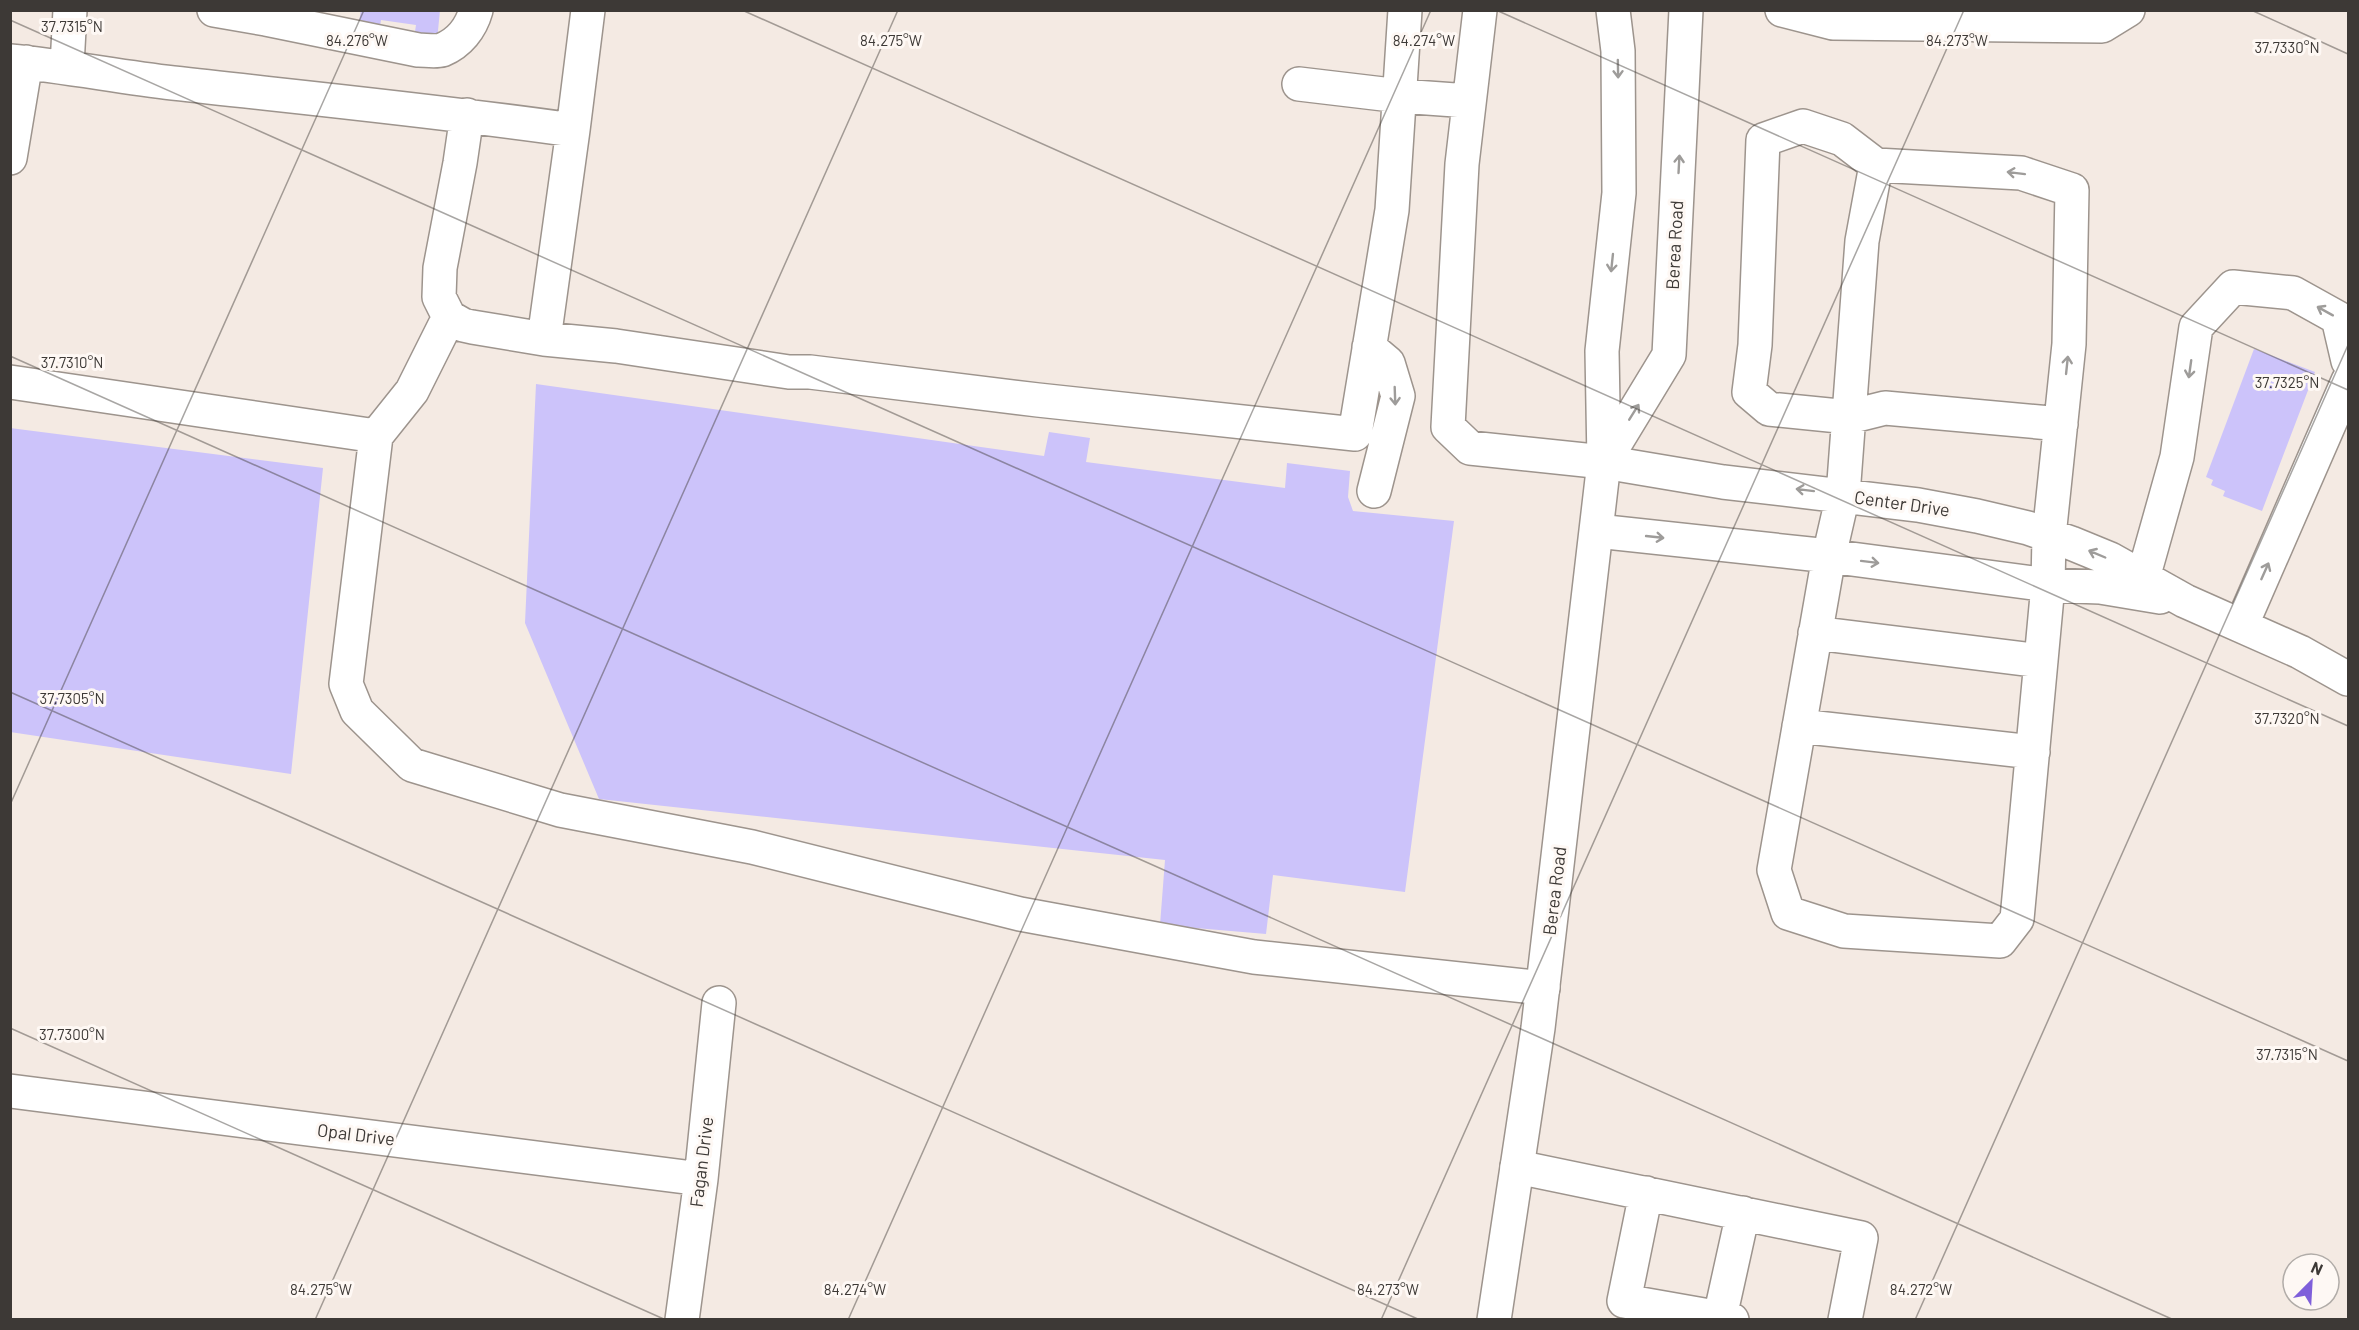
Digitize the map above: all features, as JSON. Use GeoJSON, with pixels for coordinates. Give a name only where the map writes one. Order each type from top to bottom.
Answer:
{"type":"FeatureCollection","features":[{"type":"Feature","properties":{"kind":"street"},"geometry":{"type":"LineString","coordinates":[[67,66],[70,10]]}},
{"type":"Feature","properties":{"kind":"street"},"geometry":{"type":"LineString","coordinates":[[214,10],[266,18],[418,50],[440,51],[465,33],[473,22],[476,10]]}},
{"type":"Feature","properties":{"kind":"street"},"geometry":{"type":"LineString","coordinates":[[544,339],[588,10]]}},
{"type":"Feature","properties":{"kind":"street"},"geometry":{"type":"LineString","coordinates":[[467,116],[440,268],[440,297],[449,317],[463,325],[544,339],[616,346],[789,372],[810,372],[1038,400],[1355,434],[1392,210],[1405,10]]}},
{"type":"Feature","properties":{"kind":"street"},"geometry":{"type":"LineString","coordinates":[[1299,84],[1400,96],[1469,101],[1480,10]]}},
{"type":"Feature","properties":{"kind":"street","name":"Berea Road"},"geometry":{"type":"LineString","coordinates":[[1494,1320],[1543,988],[1604,462],[1602,351],[1619,193],[1618,51],[1613,10]]}},
{"type":"Feature","properties":{"kind":"street","name":"Berea Road"},"geometry":{"type":"LineString","coordinates":[[1604,462],[1670,355],[1686,10]]}},
{"type":"Feature","properties":{"kind":"street"},"geometry":{"type":"LineString","coordinates":[[1782,10],[1833,23],[2090,26],[2102,26],[2128,10]]}},
{"type":"Feature","properties":{"kind":"street"},"geometry":{"type":"LineString","coordinates":[[10,158],[18,62],[67,66],[170,82],[573,130]]}},
{"type":"Feature","properties":{"kind":"street","name":"Center Drive"},"geometry":{"type":"LineString","coordinates":[[1469,101],[1462,164],[1448,427],[1470,448],[1604,462],[1723,482],[1843,495],[1977,516],[2049,536],[2110,560],[2185,601],[2242,624],[2300,652],[2344,665]]}},
{"type":"Feature","properties":{"kind":"street"},"geometry":{"type":"LineString","coordinates":[[1876,165],[1862,241],[1849,417],[1843,495],[1829,556],[1774,870],[1788,913],[1844,931],[2000,941],[2017,919],[2048,585],[2049,536],[2061,424],[2069,344],[2072,190],[2021,173],[1876,165],[1842,139],[1803,126],[1763,140],[1755,345],[1749,392],[1768,409],[1849,417],[1885,408],[2061,424]]}},
{"type":"Feature","properties":{"kind":"street"},"geometry":{"type":"LineString","coordinates":[[2144,578],[2177,457],[2196,327],[2233,286],[2293,293],[2338,318],[2349,361]]}},
{"type":"Feature","properties":{"kind":"street"},"geometry":{"type":"LineString","coordinates":[[449,317],[412,391],[376,436],[346,684],[357,711],[412,765],[560,810],[752,847],[1020,914],[1254,957],[1543,988]]}},
{"type":"Feature","properties":{"kind":"street"},"geometry":{"type":"LineString","coordinates":[[1369,347],[1388,363],[1398,396],[1374,491]]}},
{"type":"Feature","properties":{"kind":"street"},"geometry":{"type":"LineString","coordinates":[[2242,624],[2349,381]]}},
{"type":"Feature","properties":{"kind":"street"},"geometry":{"type":"LineString","coordinates":[[10,382],[376,436]]}},
{"type":"Feature","properties":{"kind":"street","name":"Center Drive"},"geometry":{"type":"LineString","coordinates":[[1597,531],[1829,556],[2048,585],[2100,587],[2185,601]]}},
{"type":"Feature","properties":{"kind":"street"},"geometry":{"type":"LineString","coordinates":[[1815,633],[2041,661]]}},
{"type":"Feature","properties":{"kind":"street"},"geometry":{"type":"LineString","coordinates":[[1799,726],[2033,752]]}},
{"type":"Feature","properties":{"kind":"street","name":"Fagan Drive"},"geometry":{"type":"LineString","coordinates":[[682,1320],[701,1179],[719,1004]]}},
{"type":"Feature","properties":{"kind":"street","name":"Opal Drive"},"geometry":{"type":"LineString","coordinates":[[10,1091],[701,1179]]}},
{"type":"Feature","properties":{"kind":"street"},"geometry":{"type":"LineString","coordinates":[[1517,1167],[1861,1238],[1845,1320]]}},
{"type":"Feature","properties":{"kind":"street"},"geometry":{"type":"LineString","coordinates":[[1646,1193],[1624,1301],[1726,1318],[1743,1214]]}},
{"type":"Feature","properties":{"kind":"building"},"geometry":{"type":"Polygon","coordinates":[[[361,10],[440,10],[437,41],[414,38],[416,25],[381,20],[379,32],[358,29],[361,10]]]}},
{"type":"Feature","properties":{"kind":"building"},"geometry":{"type":"Polygon","coordinates":[[[2254,349],[2315,372],[2262,511],[2223,496],[2225,491],[2211,485],[2213,480],[2206,477],[2254,349]]]}},
{"type":"Feature","properties":{"kind":"building"},"geometry":{"type":"Polygon","coordinates":[[[536,384],[1044,456],[1049,432],[1090,438],[1086,462],[1285,488],[1287,463],[1350,471],[1348,497],[1353,511],[1454,521],[1405,892],[1273,875],[1266,934],[1160,925],[1165,860],[599,799],[525,623],[536,384]]]}},
{"type":"Feature","properties":{"kind":"building"},"geometry":{"type":"Polygon","coordinates":[[[10,428],[323,468],[291,774],[10,732],[10,428]]]}}]}
